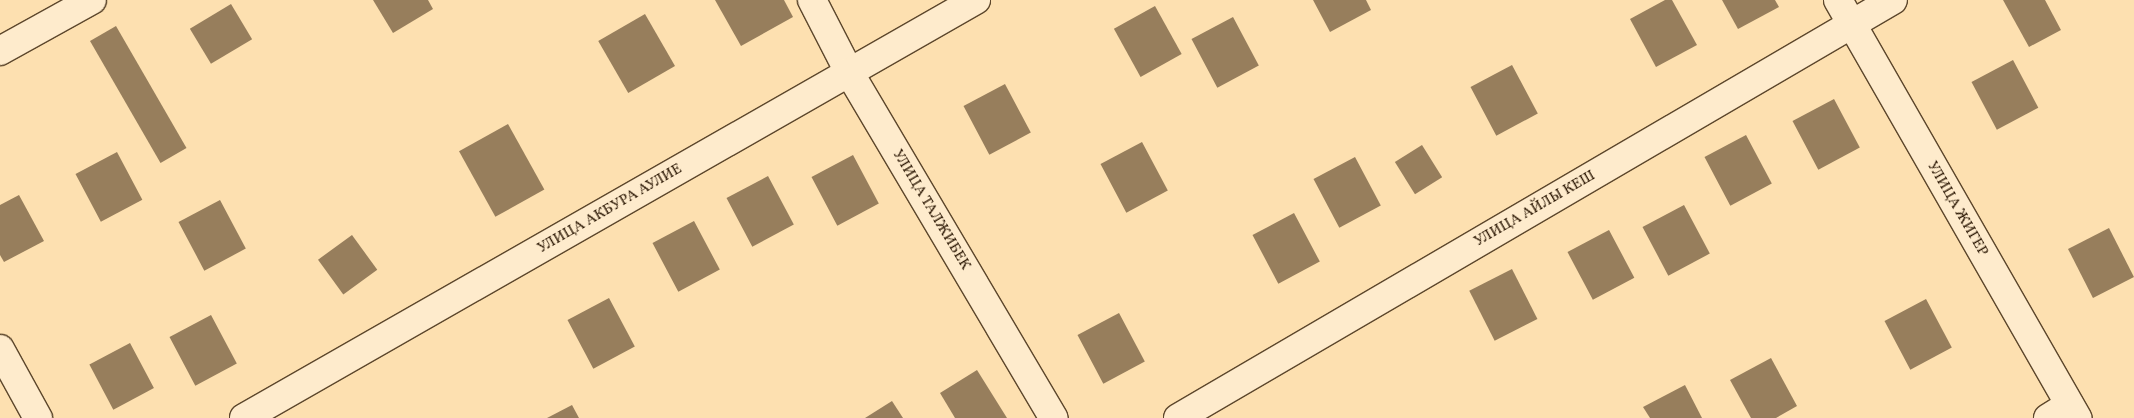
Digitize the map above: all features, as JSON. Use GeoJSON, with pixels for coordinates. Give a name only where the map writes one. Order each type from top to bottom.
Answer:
{"type":"FeatureCollection","features":[{"type":"Feature","properties":{"kind":"street"},"geometry":{"type":"LineString","coordinates":[[0,51],[92,0]]}},
{"type":"Feature","properties":{"kind":"street","name":"УЛИЦА ТАЛЖИБЕК"},"geometry":{"type":"LineString","coordinates":[[812,0],[848,72],[1054,418]]}},
{"type":"Feature","properties":{"kind":"street","name":"УЛИЦА АКБУРА АУЛИЕ"},"geometry":{"type":"LineString","coordinates":[[244,418],[976,0]]}},
{"type":"Feature","properties":{"kind":"street","name":"УЛИЦА ЖИГЕР"},"geometry":{"type":"LineString","coordinates":[[1838,0],[2065,414]]}},
{"type":"Feature","properties":{"kind":"street","name":"УЛИЦА АЙЛЫ КЕШ"},"geometry":{"type":"LineString","coordinates":[[1178,418],[1893,0]]}},
{"type":"Feature","properties":{"kind":"street"},"geometry":{"type":"LineString","coordinates":[[0,349],[38,418]]}},
{"type":"Feature","properties":{"kind":"building"},"geometry":{"type":"Polygon","coordinates":[[[373,0],[428,0],[433,9],[393,33],[373,0]]]}},
{"type":"Feature","properties":{"kind":"building"},"geometry":{"type":"Polygon","coordinates":[[[715,0],[784,0],[793,17],[741,46],[715,0]]]}},
{"type":"Feature","properties":{"kind":"building"},"geometry":{"type":"Polygon","coordinates":[[[1313,0],[1366,0],[1371,10],[1330,32],[1313,0]]]}},
{"type":"Feature","properties":{"kind":"building"},"geometry":{"type":"Polygon","coordinates":[[[1665,0],[1672,0],[1697,45],[1656,67],[1630,19],[1665,0]]]}},
{"type":"Feature","properties":{"kind":"building"},"geometry":{"type":"Polygon","coordinates":[[[1722,0],[1775,0],[1779,7],[1738,29],[1722,0]]]}},
{"type":"Feature","properties":{"kind":"building"},"geometry":{"type":"Polygon","coordinates":[[[2003,0],[2045,0],[2061,30],[2029,47],[2003,0]]]}},
{"type":"Feature","properties":{"kind":"building"},"geometry":{"type":"Polygon","coordinates":[[[231,4],[252,39],[211,64],[190,29],[231,4]]]}},
{"type":"Feature","properties":{"kind":"building"},"geometry":{"type":"Polygon","coordinates":[[[1155,6],[1182,54],[1141,77],[1114,29],[1155,6]]]}},
{"type":"Feature","properties":{"kind":"building"},"geometry":{"type":"Polygon","coordinates":[[[645,14],[675,66],[628,93],[598,41],[645,14]]]}},
{"type":"Feature","properties":{"kind":"building"},"geometry":{"type":"Polygon","coordinates":[[[1233,17],[1259,66],[1217,88],[1192,39],[1233,17]]]}},
{"type":"Feature","properties":{"kind":"building"},"geometry":{"type":"Polygon","coordinates":[[[116,26],[187,148],[161,163],[90,41],[116,26]]]}},
{"type":"Feature","properties":{"kind":"building"},"geometry":{"type":"Polygon","coordinates":[[[2013,60],[2038,108],[1997,130],[1972,82],[2013,60]]]}},
{"type":"Feature","properties":{"kind":"building"},"geometry":{"type":"Polygon","coordinates":[[[1512,65],[1538,114],[1496,136],[1471,87],[1512,65]]]}},
{"type":"Feature","properties":{"kind":"building"},"geometry":{"type":"Polygon","coordinates":[[[1005,84],[1031,133],[989,155],[964,106],[1005,84]]]}},
{"type":"Feature","properties":{"kind":"building"},"geometry":{"type":"Polygon","coordinates":[[[1834,99],[1860,148],[1818,170],[1793,121],[1834,99]]]}},
{"type":"Feature","properties":{"kind":"building"},"geometry":{"type":"Polygon","coordinates":[[[508,124],[544,190],[495,217],[459,151],[508,124]]]}},
{"type":"Feature","properties":{"kind":"building"},"geometry":{"type":"Polygon","coordinates":[[[1746,135],[1772,184],[1730,206],[1705,157],[1746,135]]]}},
{"type":"Feature","properties":{"kind":"building"},"geometry":{"type":"Polygon","coordinates":[[[1142,142],[1168,191],[1126,213],[1101,164],[1142,142]]]}},
{"type":"Feature","properties":{"kind":"building"},"geometry":{"type":"Polygon","coordinates":[[[1422,145],[1442,177],[1415,194],[1395,162],[1422,145]]]}},
{"type":"Feature","properties":{"kind":"building"},"geometry":{"type":"Polygon","coordinates":[[[117,152],[142,200],[101,222],[76,174],[117,152]]]}},
{"type":"Feature","properties":{"kind":"building"},"geometry":{"type":"Polygon","coordinates":[[[853,155],[879,204],[837,226],[812,177],[853,155]]]}},
{"type":"Feature","properties":{"kind":"building"},"geometry":{"type":"Polygon","coordinates":[[[1355,157],[1381,206],[1339,228],[1314,179],[1355,157]]]}},
{"type":"Feature","properties":{"kind":"building"},"geometry":{"type":"Polygon","coordinates":[[[768,176],[794,225],[752,247],[727,198],[768,176]]]}},
{"type":"Feature","properties":{"kind":"building"},"geometry":{"type":"Polygon","coordinates":[[[19,195],[44,241],[4,262],[0,255],[0,205],[19,195]]]}},
{"type":"Feature","properties":{"kind":"building"},"geometry":{"type":"Polygon","coordinates":[[[220,200],[246,249],[204,271],[179,222],[220,200]]]}},
{"type":"Feature","properties":{"kind":"building"},"geometry":{"type":"Polygon","coordinates":[[[1684,205],[1710,254],[1668,276],[1643,227],[1684,205]]]}},
{"type":"Feature","properties":{"kind":"building"},"geometry":{"type":"Polygon","coordinates":[[[1294,213],[1320,262],[1278,284],[1253,235],[1294,213]]]}},
{"type":"Feature","properties":{"kind":"building"},"geometry":{"type":"Polygon","coordinates":[[[694,221],[720,270],[678,292],[653,243],[694,221]]]}},
{"type":"Feature","properties":{"kind":"building"},"geometry":{"type":"Polygon","coordinates":[[[2109,228],[2134,277],[2093,298],[2068,249],[2109,228]]]}},
{"type":"Feature","properties":{"kind":"building"},"geometry":{"type":"Polygon","coordinates":[[[1609,230],[1634,278],[1593,300],[1568,252],[1609,230]]]}},
{"type":"Feature","properties":{"kind":"building"},"geometry":{"type":"Polygon","coordinates":[[[352,235],[377,270],[343,294],[318,260],[352,235]]]}},
{"type":"Feature","properties":{"kind":"building"},"geometry":{"type":"Polygon","coordinates":[[[1512,269],[1537,319],[1495,341],[1469,291],[1512,269]]]}},
{"type":"Feature","properties":{"kind":"building"},"geometry":{"type":"Polygon","coordinates":[[[609,298],[635,347],[593,369],[568,320],[609,298]]]}},
{"type":"Feature","properties":{"kind":"building"},"geometry":{"type":"Polygon","coordinates":[[[1926,299],[1952,348],[1910,370],[1885,321],[1926,299]]]}},
{"type":"Feature","properties":{"kind":"building"},"geometry":{"type":"Polygon","coordinates":[[[1119,313],[1145,362],[1103,384],[1078,335],[1119,313]]]}},
{"type":"Feature","properties":{"kind":"building"},"geometry":{"type":"Polygon","coordinates":[[[211,315],[237,364],[195,386],[170,337],[211,315]]]}},
{"type":"Feature","properties":{"kind":"building"},"geometry":{"type":"Polygon","coordinates":[[[130,343],[154,388],[113,410],[89,365],[130,343]]]}},
{"type":"Feature","properties":{"kind":"building"},"geometry":{"type":"Polygon","coordinates":[[[1771,358],[1797,406],[1776,418],[1751,418],[1730,380],[1771,358]]]}},
{"type":"Feature","properties":{"kind":"building"},"geometry":{"type":"Polygon","coordinates":[[[977,370],[1007,418],[955,418],[940,393],[977,370]]]}},
{"type":"Feature","properties":{"kind":"building"},"geometry":{"type":"Polygon","coordinates":[[[1685,385],[1702,418],[1650,418],[1643,407],[1685,385]]]}},
{"type":"Feature","properties":{"kind":"building"},"geometry":{"type":"Polygon","coordinates":[[[892,401],[903,418],[865,418],[892,401]]]}},
{"type":"Feature","properties":{"kind":"building"},"geometry":{"type":"Polygon","coordinates":[[[572,405],[579,418],[547,418],[572,405]]]}}]}
